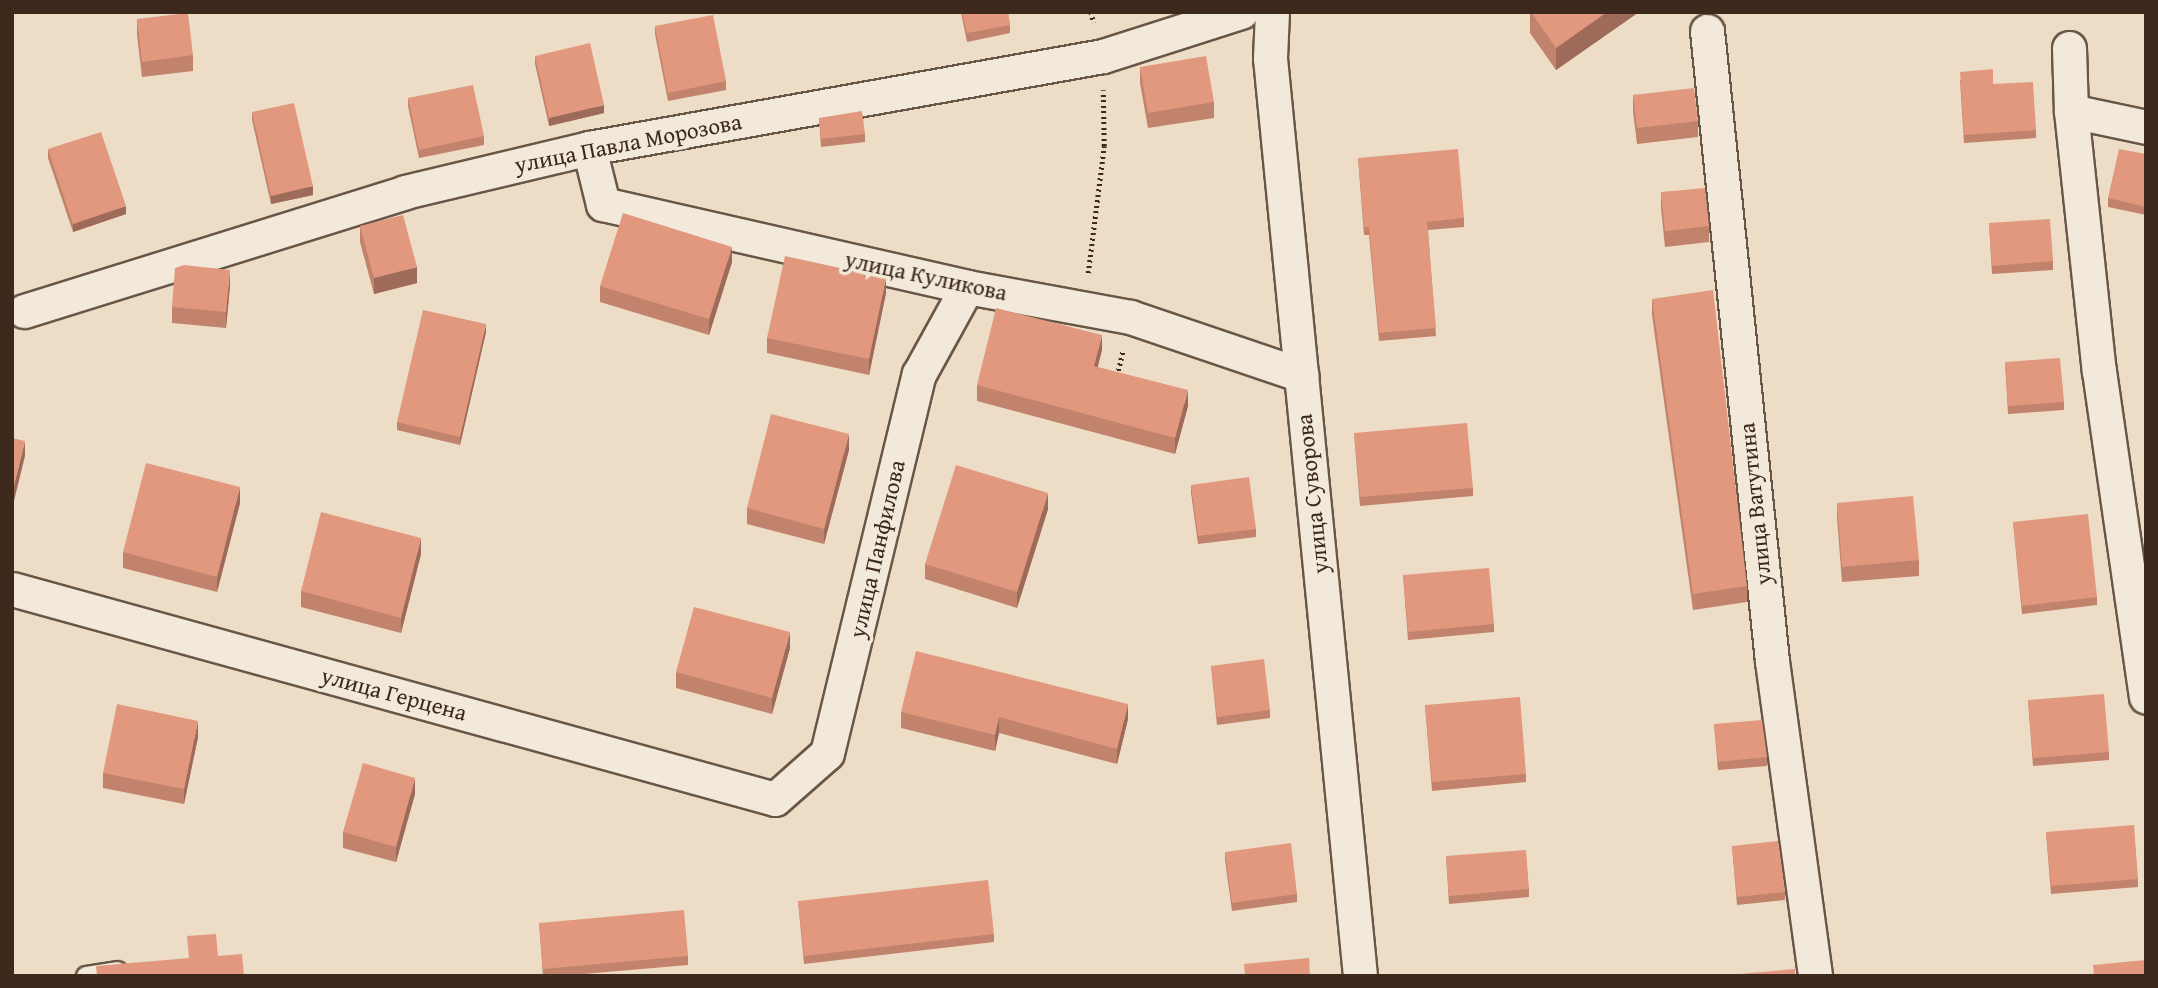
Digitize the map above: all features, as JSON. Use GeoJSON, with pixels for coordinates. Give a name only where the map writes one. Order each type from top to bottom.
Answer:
{"type":"FeatureCollection","features":[{"type":"Feature","properties":{"kind":"street","name":"улица Павла Морозова"},"geometry":{"type":"LineString","coordinates":[[24,311],[405,192],[589,148],[1102,56],[1241,12]]}},
{"type":"Feature","properties":{"kind":"street","name":"улица Суворова"},"geometry":{"type":"LineString","coordinates":[[1272,12],[1270,58],[1360,976]]}},
{"type":"Feature","properties":{"kind":"street","name":"улица Ватутина"},"geometry":{"type":"LineString","coordinates":[[1707,31],[1772,661],[1815,976]]}},
{"type":"Feature","properties":{"kind":"street"},"geometry":{"type":"LineString","coordinates":[[2069,48],[2071,111],[2099,372],[2146,697]]}},
{"type":"Feature","properties":{"kind":"street"},"geometry":{"type":"LineString","coordinates":[[2071,111],[2146,127]]}},
{"type":"Feature","properties":{"kind":"street","name":"улица Куликова"},"geometry":{"type":"LineString","coordinates":[[589,148],[603,204],[967,287],[1130,317],[1301,375]]}},
{"type":"Feature","properties":{"kind":"street","name":"улица Панфилова"},"geometry":{"type":"LineString","coordinates":[[775,799],[827,753],[919,374],[967,287]]}},
{"type":"Feature","properties":{"kind":"street","name":"улица Герцена"},"geometry":{"type":"LineString","coordinates":[[12,589],[775,799]]}},
{"type":"Feature","properties":{"kind":"lane"},"geometry":{"type":"LineString","coordinates":[[86,976],[132,968]]}},
{"type":"Feature","properties":{"kind":"path"},"geometry":{"type":"LineString","coordinates":[[1088,276],[1104,146],[1102,56],[1091,12]]}},
{"type":"Feature","properties":{"kind":"path"},"geometry":{"type":"LineString","coordinates":[[1117,379],[1130,317]]}},
{"type":"Feature","properties":{"kind":"building"},"geometry":{"type":"Polygon","coordinates":[[[962,12],[1008,12],[1010,25],[967,33],[962,12]]]}},
{"type":"Feature","properties":{"kind":"building"},"geometry":{"type":"Polygon","coordinates":[[[1531,12],[1607,12],[1556,48],[1531,12]]]}},
{"type":"Feature","properties":{"kind":"building"},"geometry":{"type":"Polygon","coordinates":[[[188,13],[193,55],[142,62],[137,19],[188,13]]]}},
{"type":"Feature","properties":{"kind":"building"},"geometry":{"type":"Polygon","coordinates":[[[713,15],[726,81],[668,93],[655,26],[713,15]]]}},
{"type":"Feature","properties":{"kind":"building"},"geometry":{"type":"Polygon","coordinates":[[[590,43],[604,105],[549,118],[535,56],[590,43]]]}},
{"type":"Feature","properties":{"kind":"building"},"geometry":{"type":"Polygon","coordinates":[[[1206,56],[1214,102],[1148,113],[1140,67],[1206,56]]]}},
{"type":"Feature","properties":{"kind":"building"},"geometry":{"type":"Polygon","coordinates":[[[1993,69],[1993,84],[2033,82],[2036,130],[1964,135],[1960,72],[1993,69]]]}},
{"type":"Feature","properties":{"kind":"building"},"geometry":{"type":"Polygon","coordinates":[[[473,85],[484,136],[419,150],[408,98],[473,85]]]}},
{"type":"Feature","properties":{"kind":"building"},"geometry":{"type":"Polygon","coordinates":[[[1694,88],[1698,121],[1637,128],[1633,95],[1694,88]]]}},
{"type":"Feature","properties":{"kind":"building"},"geometry":{"type":"Polygon","coordinates":[[[294,103],[313,186],[271,196],[252,112],[294,103]]]}},
{"type":"Feature","properties":{"kind":"building"},"geometry":{"type":"Polygon","coordinates":[[[862,111],[865,134],[821,139],[819,118],[862,111]]]}},
{"type":"Feature","properties":{"kind":"building"},"geometry":{"type":"Polygon","coordinates":[[[101,132],[126,206],[73,224],[48,149],[101,132]]]}},
{"type":"Feature","properties":{"kind":"building"},"geometry":{"type":"Polygon","coordinates":[[[1458,149],[1464,218],[1427,222],[1436,328],[1379,333],[1369,227],[1364,227],[1358,158],[1458,149]]]}},
{"type":"Feature","properties":{"kind":"building"},"geometry":{"type":"Polygon","coordinates":[[[2119,149],[2146,154],[2146,207],[2108,198],[2119,149]]]}},
{"type":"Feature","properties":{"kind":"building"},"geometry":{"type":"Polygon","coordinates":[[[1705,188],[1709,226],[1665,231],[1661,192],[1705,188]]]}},
{"type":"Feature","properties":{"kind":"building"},"geometry":{"type":"Polygon","coordinates":[[[623,213],[732,247],[709,319],[600,286],[623,213]]]}},
{"type":"Feature","properties":{"kind":"building"},"geometry":{"type":"Polygon","coordinates":[[[403,215],[417,267],[374,278],[360,226],[403,215]]]}},
{"type":"Feature","properties":{"kind":"building"},"geometry":{"type":"Polygon","coordinates":[[[2050,219],[2053,261],[1992,266],[1989,223],[2050,219]]]}},
{"type":"Feature","properties":{"kind":"building"},"geometry":{"type":"Polygon","coordinates":[[[785,256],[886,278],[869,359],[767,338],[785,256]]]}},
{"type":"Feature","properties":{"kind":"building"},"geometry":{"type":"Polygon","coordinates":[[[184,265],[230,270],[226,312],[172,307],[175,268],[184,265]]]}},
{"type":"Feature","properties":{"kind":"building"},"geometry":{"type":"Polygon","coordinates":[[[1713,290],[1747,586],[1693,594],[1652,299],[1713,290]]]}},
{"type":"Feature","properties":{"kind":"building"},"geometry":{"type":"Polygon","coordinates":[[[996,308],[1102,335],[1094,366],[1188,390],[1175,438],[977,385],[996,308]]]}},
{"type":"Feature","properties":{"kind":"building"},"geometry":{"type":"Polygon","coordinates":[[[423,310],[486,324],[460,437],[397,422],[423,310]]]}},
{"type":"Feature","properties":{"kind":"building"},"geometry":{"type":"Polygon","coordinates":[[[2060,358],[2064,402],[2008,406],[2005,362],[2060,358]]]}},
{"type":"Feature","properties":{"kind":"building"},"geometry":{"type":"Polygon","coordinates":[[[771,414],[849,434],[824,529],[747,508],[771,414]]]}},
{"type":"Feature","properties":{"kind":"building"},"geometry":{"type":"Polygon","coordinates":[[[1467,423],[1473,488],[1360,497],[1354,433],[1467,423]]]}},
{"type":"Feature","properties":{"kind":"building"},"geometry":{"type":"Polygon","coordinates":[[[12,438],[25,441],[12,493],[12,438]]]}},
{"type":"Feature","properties":{"kind":"building"},"geometry":{"type":"Polygon","coordinates":[[[146,463],[240,487],[217,577],[123,552],[146,463]]]}},
{"type":"Feature","properties":{"kind":"building"},"geometry":{"type":"Polygon","coordinates":[[[956,465],[1048,493],[1017,592],[925,564],[956,465]]]}},
{"type":"Feature","properties":{"kind":"building"},"geometry":{"type":"Polygon","coordinates":[[[1249,477],[1256,529],[1198,536],[1191,485],[1249,477]]]}},
{"type":"Feature","properties":{"kind":"building"},"geometry":{"type":"Polygon","coordinates":[[[1913,496],[1919,560],[1842,567],[1837,503],[1913,496]]]}},
{"type":"Feature","properties":{"kind":"building"},"geometry":{"type":"Polygon","coordinates":[[[321,512],[421,538],[401,618],[301,591],[321,512]]]}},
{"type":"Feature","properties":{"kind":"building"},"geometry":{"type":"Polygon","coordinates":[[[2088,514],[2097,597],[2022,606],[2013,522],[2088,514]]]}},
{"type":"Feature","properties":{"kind":"building"},"geometry":{"type":"Polygon","coordinates":[[[1489,568],[1494,624],[1408,632],[1403,575],[1489,568]]]}},
{"type":"Feature","properties":{"kind":"building"},"geometry":{"type":"Polygon","coordinates":[[[694,607],[790,632],[772,698],[676,672],[694,607]]]}},
{"type":"Feature","properties":{"kind":"building"},"geometry":{"type":"Polygon","coordinates":[[[916,651],[1128,704],[1117,749],[999,717],[995,735],[901,712],[916,651]]]}},
{"type":"Feature","properties":{"kind":"building"},"geometry":{"type":"Polygon","coordinates":[[[1264,659],[1270,710],[1217,717],[1211,666],[1264,659]]]}},
{"type":"Feature","properties":{"kind":"building"},"geometry":{"type":"Polygon","coordinates":[[[2104,694],[2109,752],[2033,758],[2028,700],[2104,694]]]}},
{"type":"Feature","properties":{"kind":"building"},"geometry":{"type":"Polygon","coordinates":[[[1520,697],[1526,774],[1432,782],[1425,705],[1520,697]]]}},
{"type":"Feature","properties":{"kind":"building"},"geometry":{"type":"Polygon","coordinates":[[[117,704],[198,721],[184,789],[103,773],[117,704]]]}},
{"type":"Feature","properties":{"kind":"building"},"geometry":{"type":"Polygon","coordinates":[[[1762,720],[1767,757],[1718,762],[1714,724],[1762,720]]]}},
{"type":"Feature","properties":{"kind":"building"},"geometry":{"type":"Polygon","coordinates":[[[363,763],[415,778],[396,847],[343,832],[363,763]]]}},
{"type":"Feature","properties":{"kind":"building"},"geometry":{"type":"Polygon","coordinates":[[[2134,825],[2138,879],[2051,886],[2046,832],[2134,825]]]}},
{"type":"Feature","properties":{"kind":"building"},"geometry":{"type":"Polygon","coordinates":[[[1778,841],[1785,892],[1737,897],[1732,846],[1778,841]]]}},
{"type":"Feature","properties":{"kind":"building"},"geometry":{"type":"Polygon","coordinates":[[[1291,843],[1297,894],[1232,903],[1225,852],[1291,843]]]}},
{"type":"Feature","properties":{"kind":"building"},"geometry":{"type":"Polygon","coordinates":[[[1526,850],[1529,889],[1449,896],[1446,856],[1526,850]]]}},
{"type":"Feature","properties":{"kind":"building"},"geometry":{"type":"Polygon","coordinates":[[[988,880],[994,934],[804,956],[798,901],[988,880]]]}},
{"type":"Feature","properties":{"kind":"building"},"geometry":{"type":"Polygon","coordinates":[[[684,910],[688,956],[543,969],[539,923],[684,910]]]}},
{"type":"Feature","properties":{"kind":"building"},"geometry":{"type":"Polygon","coordinates":[[[216,934],[218,956],[242,954],[244,976],[97,976],[96,966],[189,958],[187,936],[216,934]]]}},
{"type":"Feature","properties":{"kind":"building"},"geometry":{"type":"Polygon","coordinates":[[[1309,958],[1310,976],[1245,976],[1244,964],[1309,958]]]}},
{"type":"Feature","properties":{"kind":"building"},"geometry":{"type":"Polygon","coordinates":[[[2146,960],[2146,976],[2094,976],[2093,965],[2146,960]]]}},
{"type":"Feature","properties":{"kind":"building"},"geometry":{"type":"Polygon","coordinates":[[[1795,969],[1795,976],[1729,976],[1729,975],[1795,969]]]}}]}
